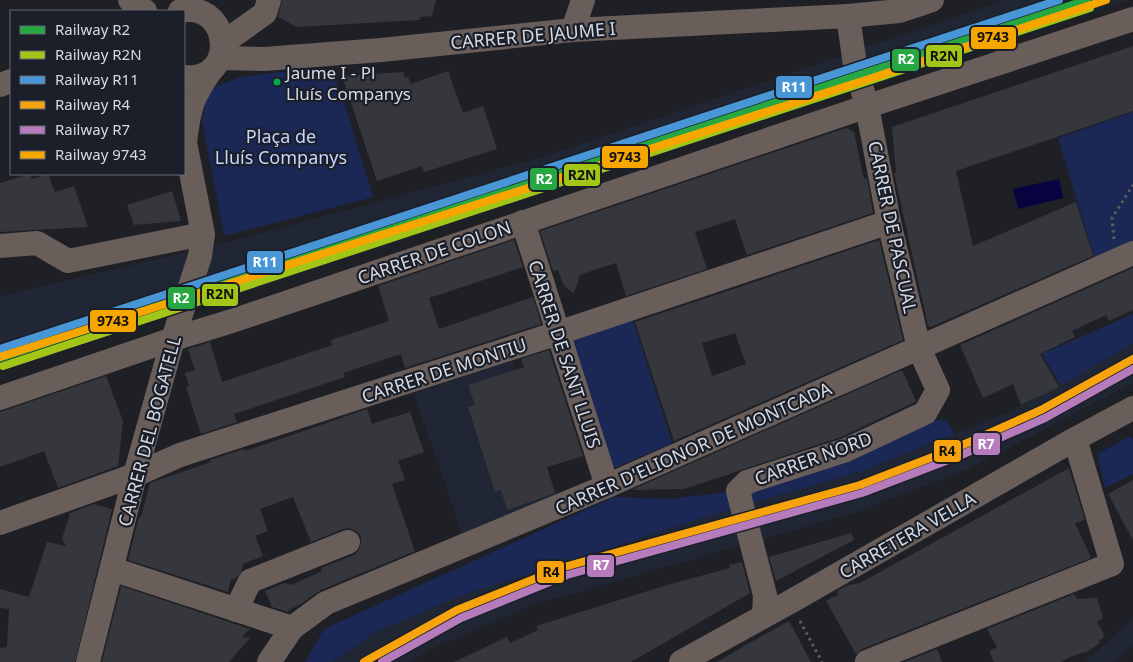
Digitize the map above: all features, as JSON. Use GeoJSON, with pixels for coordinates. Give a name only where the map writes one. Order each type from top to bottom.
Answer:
{"type":"FeatureCollection","features":[{"type":"Feature","properties":{"kind":"street"},"geometry":{"type":"LineString","coordinates":[[130,0],[144,10]]}},
{"type":"Feature","properties":{"kind":"street"},"geometry":{"type":"LineString","coordinates":[[185,77],[192,78],[204,74],[218,56],[265,13],[269,0]]}},
{"type":"Feature","properties":{"kind":"street"},"geometry":{"type":"LineString","coordinates":[[573,30],[583,0]]}},
{"type":"Feature","properties":{"kind":"street","name":"CARRER DE JAUME I"},"geometry":{"type":"LineString","coordinates":[[218,56],[264,59],[381,50],[573,30],[851,8],[899,11],[932,0]]}},
{"type":"Feature","properties":{"kind":"street"},"geometry":{"type":"LineString","coordinates":[[182,7],[200,12],[215,22],[220,30],[218,56]]}},
{"type":"Feature","properties":{"kind":"street","name":"CARRER DE PASCUAL"},"geometry":{"type":"LineString","coordinates":[[851,8],[855,65],[867,106],[889,222],[919,348],[938,390],[925,413]]}},
{"type":"Feature","properties":{"kind":"street","name":"CARRER DE COLON"},"geometry":{"type":"LineString","coordinates":[[0,398],[173,339],[232,322],[867,106],[1133,19]]}},
{"type":"Feature","properties":{"kind":"street","name":"CARRER DEL BOGATELL"},"geometry":{"type":"LineString","coordinates":[[185,134],[192,100],[218,56]]}},
{"type":"Feature","properties":{"kind":"street","name":"CARRER DEL BOGATELL"},"geometry":{"type":"LineString","coordinates":[[88,662],[135,475],[173,339],[200,256],[203,234],[185,145]]}},
{"type":"Feature","properties":{"kind":"street","name":"CARRER DE SANT LLUIS"},"geometry":{"type":"LineString","coordinates":[[523,222],[607,486]]}},
{"type":"Feature","properties":{"kind":"street","name":"CARRER DE MONTIU"},"geometry":{"type":"LineString","coordinates":[[0,523],[135,475],[180,455],[558,333],[889,222]]}},
{"type":"Feature","properties":{"kind":"street"},"geometry":{"type":"LineString","coordinates":[[0,246],[37,244],[68,261],[203,234]]}},
{"type":"Feature","properties":{"kind":"street","name":"CARRER D'ELIONOR DE MONTCADA"},"geometry":{"type":"LineString","coordinates":[[269,662],[292,628],[326,603],[607,486],[919,348],[1124,248]]}},
{"type":"Feature","properties":{"kind":"street","name":"CARRETERA VELLA"},"geometry":{"type":"LineString","coordinates":[[681,662],[1133,408]]}},
{"type":"Feature","properties":{"kind":"street","name":"CARRER NORD"},"geometry":{"type":"LineString","coordinates":[[764,616],[765,595],[738,491],[747,482],[846,450],[925,413]]}},
{"type":"Feature","properties":{"kind":"street"},"geometry":{"type":"LineString","coordinates":[[867,662],[1112,564],[1075,439]]}},
{"type":"Feature","properties":{"kind":"street"},"geometry":{"type":"LineString","coordinates":[[236,610],[250,581],[348,542]]}},
{"type":"Feature","properties":{"kind":"street"},"geometry":{"type":"LineString","coordinates":[[112,569],[292,628]]}},
{"type":"Feature","properties":{"kind":"path"},"geometry":{"type":"LineString","coordinates":[[1124,248],[1112,218],[1133,185]]}},
{"type":"Feature","properties":{"kind":"path"},"geometry":{"type":"LineString","coordinates":[[790,602],[822,662]]}},
{"type":"Feature","properties":{"kind":"shaded area"},"geometry":{"type":"Polygon","coordinates":[[[1006,0],[1129,0],[262,287],[0,370],[0,296],[217,245],[540,158],[1006,0]]]}},
{"type":"Feature","properties":{"kind":"shaded area"},"geometry":{"type":"Polygon","coordinates":[[[1059,179],[1063,198],[1018,209],[1013,189],[1059,179]]]}},
{"type":"Feature","properties":{"kind":"shaded area"},"geometry":{"type":"Polygon","coordinates":[[[1133,343],[1133,383],[968,469],[854,513],[533,605],[433,648],[409,662],[332,662],[376,632],[463,595],[712,515],[865,470],[1011,411],[1061,386],[1133,343]]]}},
{"type":"Feature","properties":{"kind":"shaded area"},"geometry":{"type":"Polygon","coordinates":[[[511,360],[557,498],[463,536],[414,394],[511,360]]]}},
{"type":"Feature","properties":{"kind":"shaded area"},"geometry":{"type":"Polygon","coordinates":[[[1133,619],[1133,646],[1114,662],[1085,662],[1133,619]]]}},
{"type":"Feature","properties":{"kind":"green space","name":"Plaça de Lluís Companys"},"geometry":{"type":"Polygon","coordinates":[[[332,71],[342,95],[373,197],[224,236],[202,120],[208,90],[240,77],[283,72],[332,71]]]}},
{"type":"Feature","properties":{"kind":"green space"},"geometry":{"type":"Polygon","coordinates":[[[1133,112],[1133,245],[1095,260],[1058,138],[1133,112]]]}},
{"type":"Feature","properties":{"kind":"green space"},"geometry":{"type":"Polygon","coordinates":[[[1133,314],[1133,343],[1061,386],[1042,354],[1133,314]]]}},
{"type":"Feature","properties":{"kind":"green space"},"geometry":{"type":"Polygon","coordinates":[[[632,317],[672,443],[612,469],[569,338],[632,317]]]}},
{"type":"Feature","properties":{"kind":"green space"},"geometry":{"type":"Polygon","coordinates":[[[936,420],[947,420],[955,434],[865,470],[712,515],[463,595],[376,632],[332,662],[305,662],[324,629],[614,497],[668,499],[720,493],[772,481],[860,455],[936,420]]]}},
{"type":"Feature","properties":{"kind":"green space"},"geometry":{"type":"Polygon","coordinates":[[[1131,436],[1133,440],[1133,474],[1105,488],[1097,454],[1131,436]]]}},
{"type":"Feature","properties":{"kind":"building"},"geometry":{"type":"Polygon","coordinates":[[[282,0],[436,0],[432,16],[420,17],[419,20],[297,27],[278,17],[282,0]]]}},
{"type":"Feature","properties":{"kind":"building"},"geometry":{"type":"Polygon","coordinates":[[[1133,46],[1133,111],[956,171],[973,246],[1076,202],[1093,256],[931,327],[928,326],[894,173],[896,172],[892,127],[1133,46]]]}},
{"type":"Feature","properties":{"kind":"building"},"geometry":{"type":"Polygon","coordinates":[[[448,71],[463,113],[483,106],[497,149],[424,172],[422,166],[377,181],[342,76],[403,72],[405,78],[408,77],[411,84],[448,71]]]}},
{"type":"Feature","properties":{"kind":"building"},"geometry":{"type":"Polygon","coordinates":[[[846,128],[854,132],[864,179],[867,178],[873,213],[747,255],[735,219],[695,232],[707,269],[626,296],[616,263],[579,275],[578,283],[573,293],[564,286],[558,270],[553,271],[540,231],[846,128]]]}},
{"type":"Feature","properties":{"kind":"building"},"geometry":{"type":"Polygon","coordinates":[[[27,175],[30,175],[32,179],[48,175],[55,192],[74,186],[88,227],[0,232],[0,183],[27,175]]]}},
{"type":"Feature","properties":{"kind":"building"},"geometry":{"type":"Polygon","coordinates":[[[172,191],[181,221],[134,225],[127,205],[172,191]]]}},
{"type":"Feature","properties":{"kind":"building"},"geometry":{"type":"Polygon","coordinates":[[[514,240],[523,267],[429,298],[439,329],[533,297],[541,324],[405,368],[401,354],[343,373],[345,377],[234,414],[237,422],[201,434],[186,387],[189,386],[185,373],[195,370],[188,349],[210,342],[222,382],[332,345],[331,340],[389,321],[378,286],[514,240]]]}},
{"type":"Feature","properties":{"kind":"building"},"geometry":{"type":"Polygon","coordinates":[[[879,240],[903,340],[674,441],[635,322],[879,240]],[[735,333],[702,343],[712,376],[746,364],[735,333]]]}},
{"type":"Feature","properties":{"kind":"building"},"geometry":{"type":"Polygon","coordinates":[[[1133,268],[1133,310],[1109,321],[1106,315],[1072,331],[1075,337],[1040,354],[1059,387],[1021,405],[1013,384],[983,398],[960,345],[1133,268]]]}},
{"type":"Feature","properties":{"kind":"building"},"geometry":{"type":"Polygon","coordinates":[[[549,350],[583,456],[547,467],[555,493],[507,510],[501,490],[495,492],[468,407],[475,405],[468,385],[524,367],[521,359],[549,350]]]}},
{"type":"Feature","properties":{"kind":"building"},"geometry":{"type":"Polygon","coordinates":[[[902,370],[916,401],[841,437],[684,489],[631,490],[902,370]]]}},
{"type":"Feature","properties":{"kind":"building"},"geometry":{"type":"Polygon","coordinates":[[[106,376],[123,421],[118,466],[58,488],[44,451],[0,467],[0,412],[106,376]]]}},
{"type":"Feature","properties":{"kind":"building"},"geometry":{"type":"Polygon","coordinates":[[[367,409],[372,424],[410,412],[424,452],[398,461],[405,480],[392,484],[415,551],[321,590],[288,612],[272,607],[265,591],[285,583],[291,585],[322,571],[321,568],[354,555],[361,544],[361,536],[350,528],[311,542],[293,497],[260,509],[268,531],[255,536],[263,556],[243,564],[241,572],[236,578],[231,580],[228,592],[128,560],[150,483],[211,462],[210,460],[244,449],[245,451],[367,409]]]}},
{"type":"Feature","properties":{"kind":"building"},"geometry":{"type":"Polygon","coordinates":[[[1069,468],[1085,520],[1075,523],[1091,558],[862,649],[856,654],[826,601],[838,595],[838,590],[860,583],[1069,468]]]}},
{"type":"Feature","properties":{"kind":"building"},"geometry":{"type":"Polygon","coordinates":[[[1133,480],[1133,540],[1108,494],[1133,480]]]}},
{"type":"Feature","properties":{"kind":"building"},"geometry":{"type":"Polygon","coordinates":[[[94,504],[112,509],[75,662],[0,662],[0,648],[7,647],[9,609],[0,608],[0,589],[29,597],[47,542],[66,546],[62,539],[70,513],[94,504]]]}},
{"type":"Feature","properties":{"kind":"building"},"geometry":{"type":"Polygon","coordinates":[[[851,533],[854,540],[776,581],[769,557],[851,533]]]}},
{"type":"Feature","properties":{"kind":"building"},"geometry":{"type":"Polygon","coordinates":[[[742,562],[750,593],[631,662],[454,662],[507,637],[510,643],[538,630],[536,626],[667,585],[730,568],[729,565],[742,562]]]}},
{"type":"Feature","properties":{"kind":"building"},"geometry":{"type":"Polygon","coordinates":[[[121,586],[250,629],[242,637],[250,638],[229,662],[102,662],[121,586]]]}},
{"type":"Feature","properties":{"kind":"building"},"geometry":{"type":"Polygon","coordinates":[[[1074,594],[1077,599],[1097,598],[1103,618],[1097,622],[1104,634],[1104,638],[1098,641],[1100,643],[1088,651],[1061,662],[994,662],[989,651],[997,647],[987,629],[1074,594]]]}},
{"type":"Feature","properties":{"kind":"building"},"geometry":{"type":"Polygon","coordinates":[[[789,621],[811,662],[717,662],[744,646],[789,621]]]}},
{"type":"Feature","properties":{"kind":"building"},"geometry":{"type":"Polygon","coordinates":[[[937,649],[942,662],[904,662],[937,649]]]}},
{"type":"Feature","properties":{"kind":"rail line","name":"R11"},"geometry":{"type":"LineString","coordinates":[[0,349],[1059,0]]}},
{"type":"Feature","properties":{"kind":"rail line","name":"R2"},"geometry":{"type":"LineString","coordinates":[[0,358],[1087,0]]}},
{"type":"Feature","properties":{"kind":"rail line","name":"9743"},"geometry":{"type":"LineString","coordinates":[[0,357],[872,78],[1106,0]]}},
{"type":"Feature","properties":{"kind":"rail line","name":"R2N"},"geometry":{"type":"LineString","coordinates":[[3,366],[1090,8]]}},
{"type":"Feature","properties":{"kind":"rail line","name":"R4"},"geometry":{"type":"LineString","coordinates":[[364,662],[457,610],[564,567],[860,485],[956,448],[1041,410],[1133,359]]}},
{"type":"Feature","properties":{"kind":"rail line","name":"R7"},"geometry":{"type":"LineString","coordinates":[[382,662],[461,618],[567,575],[862,493],[959,456],[1045,418],[1133,369]]}},
{"type":"Feature","properties":{"kind":"place","name":"Jaume I - Pl Lluís Companys"},"geometry":{"type":"Point","coordinates":[277,82]}}]}
